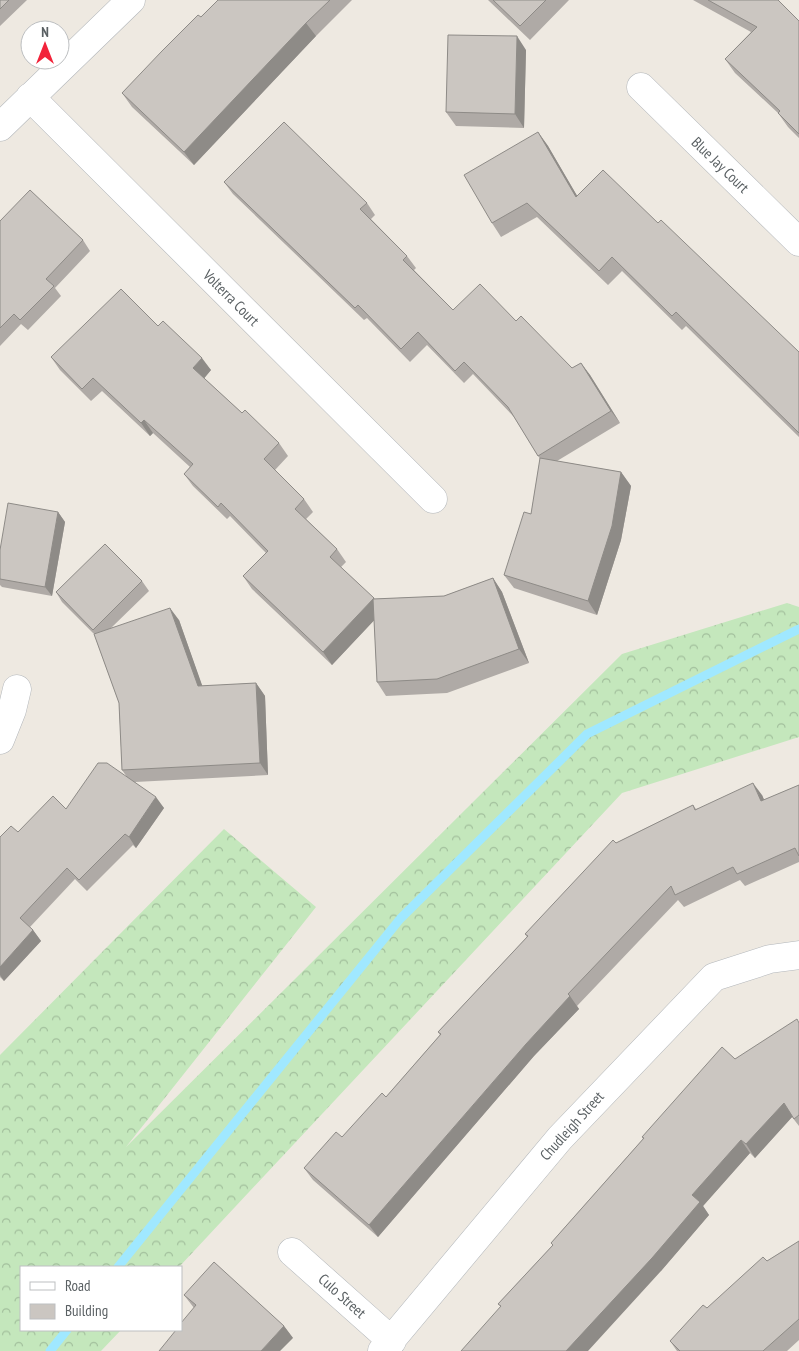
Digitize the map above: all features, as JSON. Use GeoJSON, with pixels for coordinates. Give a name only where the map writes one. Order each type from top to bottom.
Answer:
{"type":"FeatureCollection","features":[{"type":"Feature","properties":{"kind":"street"},"geometry":{"type":"LineString","coordinates":[[0,127],[131,0]]}},
{"type":"Feature","properties":{"kind":"street","name":"Blue Jay Court"},"geometry":{"type":"LineString","coordinates":[[641,88],[799,242]]}},
{"type":"Feature","properties":{"kind":"street","name":"Volterra Court"},"geometry":{"type":"LineString","coordinates":[[30,97],[433,499]]}},
{"type":"Feature","properties":{"kind":"street"},"geometry":{"type":"LineString","coordinates":[[0,740],[12,710],[17,689]]}},
{"type":"Feature","properties":{"kind":"street","name":"Chudleigh Street"},"geometry":{"type":"LineString","coordinates":[[387,1346],[560,1138],[714,976],[770,959],[799,955]]}},
{"type":"Feature","properties":{"kind":"street","name":"Culo Street"},"geometry":{"type":"LineString","coordinates":[[292,1252],[387,1346]]}},
{"type":"Feature","properties":{"kind":"green space"},"geometry":{"type":"Polygon","coordinates":[[[787,603],[799,607],[799,737],[622,793],[180,1266],[20,1266],[20,1331],[120,1331],[101,1351],[0,1351],[0,1055],[224,829],[316,907],[126,1147],[622,654],[787,603]]]}},
{"type":"Feature","properties":{"kind":"building"},"geometry":{"type":"Polygon","coordinates":[[[0,0],[9,0],[0,9],[0,0]]]}},
{"type":"Feature","properties":{"kind":"building"},"geometry":{"type":"Polygon","coordinates":[[[218,0],[330,0],[184,152],[122,93],[198,15],[201,17],[218,0]]]}},
{"type":"Feature","properties":{"kind":"building"},"geometry":{"type":"Polygon","coordinates":[[[493,0],[546,0],[520,26],[493,0]]]}},
{"type":"Feature","properties":{"kind":"building"},"geometry":{"type":"Polygon","coordinates":[[[708,0],[778,0],[799,21],[799,134],[778,113],[780,111],[725,59],[757,27],[708,0]]]}},
{"type":"Feature","properties":{"kind":"building"},"geometry":{"type":"Polygon","coordinates":[[[448,35],[517,36],[515,114],[446,112],[448,35]]]}},
{"type":"Feature","properties":{"kind":"building"},"geometry":{"type":"Polygon","coordinates":[[[284,122],[367,203],[360,209],[407,256],[403,260],[453,310],[480,284],[516,321],[521,316],[572,368],[581,363],[611,411],[538,456],[508,407],[464,362],[455,371],[418,332],[401,349],[358,305],[355,308],[224,182],[284,122]]]}},
{"type":"Feature","properties":{"kind":"building"},"geometry":{"type":"Polygon","coordinates":[[[538,132],[576,197],[603,170],[658,223],[661,220],[799,352],[799,433],[676,312],[672,316],[612,257],[599,271],[527,203],[492,223],[464,175],[538,132]]]}},
{"type":"Feature","properties":{"kind":"building"},"geometry":{"type":"Polygon","coordinates":[[[30,190],[83,240],[46,279],[54,286],[20,320],[14,314],[0,328],[0,221],[30,190]]]}},
{"type":"Feature","properties":{"kind":"building"},"geometry":{"type":"Polygon","coordinates":[[[121,289],[158,326],[163,321],[202,358],[193,368],[242,413],[245,410],[279,443],[264,459],[304,499],[295,509],[337,549],[330,557],[374,598],[323,652],[243,576],[268,551],[221,503],[218,507],[184,474],[193,464],[144,420],[141,423],[93,378],[82,389],[51,357],[121,289]]]}},
{"type":"Feature","properties":{"kind":"building"},"geometry":{"type":"Polygon","coordinates":[[[540,458],[621,472],[612,526],[588,601],[504,575],[524,512],[531,514],[540,458]]]}},
{"type":"Feature","properties":{"kind":"building"},"geometry":{"type":"Polygon","coordinates":[[[8,503],[58,512],[45,587],[0,579],[0,550],[8,503]]]}},
{"type":"Feature","properties":{"kind":"building"},"geometry":{"type":"Polygon","coordinates":[[[105,544],[142,581],[93,630],[56,592],[105,544]]]}},
{"type":"Feature","properties":{"kind":"building"},"geometry":{"type":"Polygon","coordinates":[[[493,578],[519,649],[437,679],[377,682],[373,599],[444,596],[493,578]]]}},
{"type":"Feature","properties":{"kind":"building"},"geometry":{"type":"Polygon","coordinates":[[[170,608],[198,686],[256,683],[260,763],[122,770],[119,703],[94,634],[170,608]]]}},
{"type":"Feature","properties":{"kind":"building"},"geometry":{"type":"Polygon","coordinates":[[[98,763],[107,763],[156,797],[129,837],[125,834],[79,880],[67,868],[20,918],[33,930],[0,967],[0,837],[11,826],[18,832],[53,796],[66,809],[98,763]]]}},
{"type":"Feature","properties":{"kind":"building"},"geometry":{"type":"Polygon","coordinates":[[[753,783],[761,801],[799,785],[799,856],[795,848],[737,874],[733,867],[675,895],[671,886],[568,994],[570,996],[369,1225],[304,1168],[336,1132],[342,1137],[382,1093],[386,1097],[441,1034],[438,1032],[528,936],[525,934],[613,840],[616,843],[693,805],[695,810],[753,783]]]}},
{"type":"Feature","properties":{"kind":"building"},"geometry":{"type":"Polygon","coordinates":[[[797,1019],[799,1023],[799,1115],[794,1119],[784,1103],[746,1144],[741,1140],[692,1195],[700,1202],[652,1258],[566,1351],[461,1351],[501,1306],[498,1304],[553,1245],[551,1243],[722,1047],[735,1059],[797,1019]]]}},
{"type":"Feature","properties":{"kind":"building"},"geometry":{"type":"Polygon","coordinates":[[[799,1241],[799,1319],[763,1351],[680,1351],[670,1341],[703,1305],[707,1308],[763,1257],[767,1261],[799,1241]]]}},
{"type":"Feature","properties":{"kind":"building"},"geometry":{"type":"Polygon","coordinates":[[[214,1262],[284,1326],[261,1351],[159,1351],[175,1331],[182,1331],[182,1322],[196,1305],[184,1295],[214,1262]]]}},
{"type":"Feature","properties":{"kind":"waterway"},"geometry":{"type":"LineString","coordinates":[[119,1266],[400,919],[587,734],[799,629]]}},
{"type":"Feature","properties":{"kind":"waterway"},"geometry":{"type":"LineString","coordinates":[[50,1351],[66,1331]]}}]}
